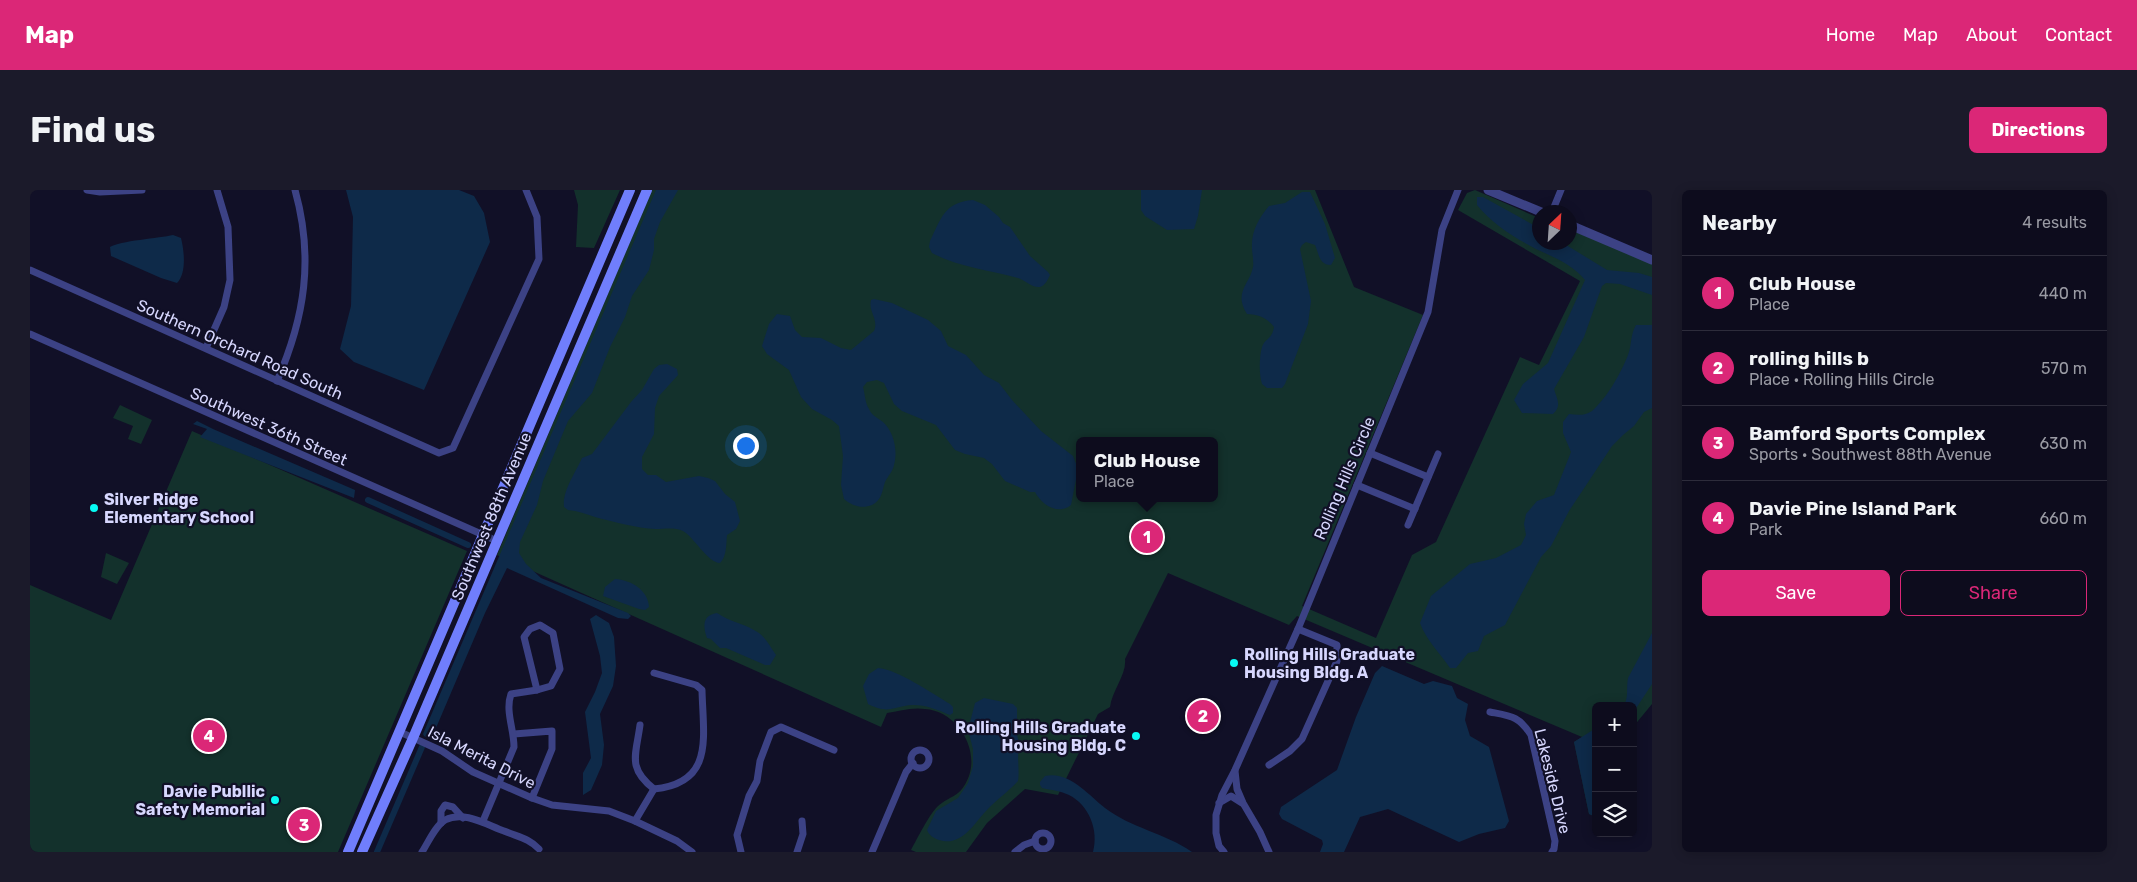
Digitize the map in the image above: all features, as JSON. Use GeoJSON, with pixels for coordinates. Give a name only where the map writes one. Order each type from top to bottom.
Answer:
{"type":"FeatureCollection","features":[{"type":"Feature","properties":{"kind":"main road","name":"Southwest 88th Avenue"},"geometry":{"type":"LineString","coordinates":[[348,852],[630,190]]}},
{"type":"Feature","properties":{"kind":"main road","name":"Southwest 88th Avenue"},"geometry":{"type":"LineString","coordinates":[[362,852],[413,738],[646,190]]}},
{"type":"Feature","properties":{"kind":"street"},"geometry":{"type":"LineString","coordinates":[[87,190],[100,192],[142,190]]}},
{"type":"Feature","properties":{"kind":"street"},"geometry":{"type":"LineString","coordinates":[[206,348],[224,307],[230,280],[228,227],[217,190]]}},
{"type":"Feature","properties":{"kind":"street"},"geometry":{"type":"LineString","coordinates":[[277,380],[289,352],[298,323],[305,286],[306,246],[300,206],[295,190]]}},
{"type":"Feature","properties":{"kind":"street","name":"Southern Orchard Road South"},"geometry":{"type":"LineString","coordinates":[[30,270],[439,453],[453,448],[539,259],[537,217],[526,190]]}},
{"type":"Feature","properties":{"kind":"street","name":"Rolling Hills Circle"},"geometry":{"type":"LineString","coordinates":[[1235,770],[1298,629],[1428,312],[1442,230],[1458,190]]}},
{"type":"Feature","properties":{"kind":"street"},"geometry":{"type":"LineString","coordinates":[[1488,190],[1532,208]]}},
{"type":"Feature","properties":{"kind":"street"},"geometry":{"type":"LineString","coordinates":[[1555,205],[1561,190]]}},
{"type":"Feature","properties":{"kind":"street"},"geometry":{"type":"LineString","coordinates":[[1577,228],[1652,260]]}},
{"type":"Feature","properties":{"kind":"street","name":"Southwest 36th Street"},"geometry":{"type":"LineString","coordinates":[[30,334],[497,541]]}},
{"type":"Feature","properties":{"kind":"street"},"geometry":{"type":"LineString","coordinates":[[1370,453],[1428,477]]}},
{"type":"Feature","properties":{"kind":"street"},"geometry":{"type":"LineString","coordinates":[[1408,525],[1438,454]]}},
{"type":"Feature","properties":{"kind":"street"},"geometry":{"type":"LineString","coordinates":[[1357,485],[1415,509]]}},
{"type":"Feature","properties":{"kind":"street"},"geometry":{"type":"LineString","coordinates":[[483,821],[500,784],[514,746],[514,734],[508,704],[511,694],[537,690],[551,686],[560,669],[553,633],[540,625],[530,629],[524,637],[537,690]]}},
{"type":"Feature","properties":{"kind":"street"},"geometry":{"type":"LineString","coordinates":[[1269,766],[1290,751],[1302,739],[1337,662],[1337,645],[1298,629]]}},
{"type":"Feature","properties":{"kind":"street"},"geometry":{"type":"LineString","coordinates":[[635,821],[654,790],[676,785],[693,774],[700,762],[703,746],[702,690],[696,685],[654,673]]}},
{"type":"Feature","properties":{"kind":"street","name":"Lakeside Drive"},"geometry":{"type":"LineString","coordinates":[[1490,712],[1514,716],[1525,724],[1531,735],[1555,841],[1552,852]]}},
{"type":"Feature","properties":{"kind":"street"},"geometry":{"type":"LineString","coordinates":[[640,725],[635,764],[642,780],[654,790]]}},
{"type":"Feature","properties":{"kind":"street"},"geometry":{"type":"LineString","coordinates":[[741,852],[737,835],[749,796],[757,781],[760,761],[771,732],[781,727],[834,750]]}},
{"type":"Feature","properties":{"kind":"street"},"geometry":{"type":"LineString","coordinates":[[514,734],[552,731],[552,749],[532,798]]}},
{"type":"Feature","properties":{"kind":"street","name":"Isla Merita Drive"},"geometry":{"type":"LineString","coordinates":[[400,732],[442,751],[473,772],[532,798],[552,805],[608,811],[677,840],[692,852]]}},
{"type":"Feature","properties":{"kind":"street"},"geometry":{"type":"LineString","coordinates":[[872,852],[906,772],[913,763]]}},
{"type":"Feature","properties":{"kind":"street"},"geometry":{"type":"LineString","coordinates":[[1235,770],[1237,790],[1242,803],[1260,832],[1268,850]]}},
{"type":"Feature","properties":{"kind":"street"},"geometry":{"type":"LineString","coordinates":[[1224,852],[1219,846],[1216,833],[1216,815],[1219,803],[1235,770]]}},
{"type":"Feature","properties":{"kind":"street"},"geometry":{"type":"LineString","coordinates":[[1219,803],[1231,796],[1242,803]]}},
{"type":"Feature","properties":{"kind":"street"},"geometry":{"type":"LineString","coordinates":[[441,823],[441,811],[445,805],[453,808],[462,818]]}},
{"type":"Feature","properties":{"kind":"street"},"geometry":{"type":"LineString","coordinates":[[422,852],[441,823],[451,818],[483,821],[500,830],[531,841],[539,849]]}},
{"type":"Feature","properties":{"kind":"street"},"geometry":{"type":"LineString","coordinates":[[797,852],[803,834],[802,821]]}},
{"type":"Feature","properties":{"kind":"street"},"geometry":{"type":"LineString","coordinates":[[1015,852],[1024,845],[1035,841]]}},
{"type":"Feature","properties":{"kind":"green space"},"geometry":{"type":"Polygon","coordinates":[[[574,190],[620,190],[594,248],[576,247],[578,205],[574,190]]]}},
{"type":"Feature","properties":{"kind":"green space"},"geometry":{"type":"Polygon","coordinates":[[[652,190],[1315,190],[1354,287],[1423,315],[1302,606],[1376,638],[1412,555],[1436,542],[1520,357],[1539,365],[1580,281],[1458,210],[1467,193],[1475,190],[1532,215],[1532,250],[1577,250],[1577,232],[1652,264],[1652,704],[1637,722],[1637,702],[1592,702],[1592,815],[1589,814],[1574,742],[1582,737],[1297,616],[1289,625],[1168,573],[1125,659],[1124,671],[1113,695],[1110,707],[1098,714],[1058,795],[1025,789],[987,823],[966,852],[916,852],[911,850],[923,827],[937,807],[959,792],[966,783],[971,765],[971,754],[962,732],[955,723],[936,711],[915,708],[887,713],[881,727],[497,555],[652,190]]]}},
{"type":"Feature","properties":{"kind":"green space"},"geometry":{"type":"Polygon","coordinates":[[[120,405],[152,420],[141,444],[128,439],[133,426],[113,418],[120,405]]]}},
{"type":"Feature","properties":{"kind":"green space"},"geometry":{"type":"Polygon","coordinates":[[[192,431],[467,551],[338,852],[30,852],[30,585],[111,620],[192,431]]]}},
{"type":"Feature","properties":{"kind":"green space"},"geometry":{"type":"Polygon","coordinates":[[[106,553],[129,563],[117,584],[101,577],[106,553]]]}},
{"type":"Feature","properties":{"kind":"water"},"geometry":{"type":"Polygon","coordinates":[[[346,190],[459,190],[474,196],[484,213],[490,242],[424,390],[354,362],[340,349],[351,306],[353,217],[346,190]]]}},
{"type":"Feature","properties":{"kind":"water"},"geometry":{"type":"Polygon","coordinates":[[[656,190],[678,190],[660,222],[654,239],[654,250],[649,270],[632,296],[625,317],[610,347],[592,393],[568,421],[543,481],[537,505],[520,542],[519,553],[526,564],[541,578],[628,613],[631,616],[628,619],[618,618],[507,568],[485,613],[433,735],[429,739],[423,734],[656,190]]]}},
{"type":"Feature","properties":{"kind":"water"},"geometry":{"type":"Polygon","coordinates":[[[1141,190],[1202,190],[1194,229],[1167,230],[1145,216],[1141,210],[1141,190]]]}},
{"type":"Feature","properties":{"kind":"water"},"geometry":{"type":"Polygon","coordinates":[[[1302,192],[1310,192],[1325,224],[1335,258],[1331,265],[1327,265],[1320,258],[1315,245],[1306,242],[1302,245],[1300,249],[1311,301],[1308,324],[1285,384],[1282,388],[1267,388],[1262,384],[1261,380],[1260,356],[1263,344],[1272,334],[1274,327],[1262,317],[1247,314],[1243,306],[1242,294],[1253,267],[1252,242],[1254,230],[1259,220],[1269,206],[1285,203],[1302,192]]]}},
{"type":"Feature","properties":{"kind":"water"},"geometry":{"type":"Polygon","coordinates":[[[1477,197],[1483,197],[1532,224],[1532,247],[1504,230],[1477,205],[1477,197]]]}},
{"type":"Feature","properties":{"kind":"water"},"geometry":{"type":"Polygon","coordinates":[[[973,200],[985,205],[1003,223],[1010,227],[1030,256],[1048,272],[1050,275],[1043,285],[1040,287],[1034,286],[1018,278],[963,265],[932,253],[929,247],[930,241],[945,213],[956,204],[973,200]]]}},
{"type":"Feature","properties":{"kind":"water"},"geometry":{"type":"Polygon","coordinates":[[[173,235],[181,238],[184,255],[182,273],[177,283],[111,256],[110,247],[115,245],[173,235]]]}},
{"type":"Feature","properties":{"kind":"water"},"geometry":{"type":"Polygon","coordinates":[[[1538,250],[1574,250],[1607,270],[1639,273],[1652,277],[1652,295],[1620,284],[1606,283],[1602,286],[1584,337],[1554,389],[1558,405],[1556,411],[1553,414],[1522,413],[1514,400],[1523,384],[1548,363],[1585,280],[1569,266],[1538,250]]]}},
{"type":"Feature","properties":{"kind":"water"},"geometry":{"type":"Polygon","coordinates":[[[871,300],[892,303],[928,320],[941,331],[948,346],[966,355],[984,375],[999,383],[1041,431],[1073,456],[1076,464],[1076,479],[1071,505],[1061,509],[1050,507],[1041,501],[1035,492],[1030,492],[1005,481],[992,464],[984,458],[955,450],[936,425],[902,411],[894,404],[884,383],[877,380],[867,382],[863,387],[870,411],[887,426],[892,436],[896,454],[892,471],[885,482],[880,498],[872,505],[861,507],[844,499],[841,485],[843,456],[839,426],[812,409],[801,397],[789,370],[767,354],[762,346],[769,324],[777,314],[790,316],[795,330],[802,337],[821,338],[841,348],[851,350],[874,331],[875,323],[870,304],[871,300]]]}},
{"type":"Feature","properties":{"kind":"water"},"geometry":{"type":"Polygon","coordinates":[[[1636,325],[1652,325],[1652,408],[1644,412],[1634,426],[1612,446],[1569,511],[1551,546],[1541,557],[1505,625],[1484,636],[1478,651],[1468,653],[1456,668],[1450,668],[1429,641],[1420,623],[1431,596],[1470,564],[1496,558],[1521,545],[1526,535],[1524,524],[1526,514],[1537,501],[1554,495],[1571,452],[1563,433],[1563,422],[1569,414],[1587,414],[1598,406],[1613,385],[1625,362],[1636,325]]]}},
{"type":"Feature","properties":{"kind":"water"},"geometry":{"type":"Polygon","coordinates":[[[667,364],[677,369],[678,375],[659,396],[655,408],[654,434],[642,457],[642,469],[648,475],[656,475],[666,482],[699,476],[708,478],[715,481],[725,494],[735,502],[740,521],[736,529],[727,535],[725,553],[720,563],[711,559],[683,531],[633,526],[568,510],[564,507],[567,488],[582,458],[592,454],[642,390],[654,369],[659,365],[667,364]]]}},
{"type":"Feature","properties":{"kind":"water"},"geometry":{"type":"Polygon","coordinates":[[[197,421],[355,490],[354,498],[200,437],[207,429],[193,424],[197,421]]]}},
{"type":"Feature","properties":{"kind":"water"},"geometry":{"type":"Polygon","coordinates":[[[615,579],[627,581],[638,587],[646,596],[649,607],[645,610],[639,609],[603,596],[605,587],[615,579]]]}},
{"type":"Feature","properties":{"kind":"water"},"geometry":{"type":"Polygon","coordinates":[[[717,613],[762,635],[776,655],[770,665],[765,665],[726,648],[720,648],[711,639],[707,638],[705,630],[706,619],[712,614],[717,613]]]}},
{"type":"Feature","properties":{"kind":"water"},"geometry":{"type":"Polygon","coordinates":[[[596,615],[609,623],[614,637],[616,666],[613,686],[600,714],[604,745],[602,765],[591,790],[583,795],[583,773],[591,758],[585,712],[602,673],[600,656],[590,619],[596,615]]]}},
{"type":"Feature","properties":{"kind":"water"},"geometry":{"type":"Polygon","coordinates":[[[1652,633],[1652,684],[1637,707],[1637,702],[1625,702],[1628,678],[1652,633]]]}},
{"type":"Feature","properties":{"kind":"water"},"geometry":{"type":"Polygon","coordinates":[[[1382,666],[1424,684],[1433,681],[1452,686],[1457,698],[1468,704],[1465,720],[1470,736],[1489,747],[1509,821],[1505,828],[1479,834],[1459,842],[1388,809],[1360,817],[1344,852],[1320,852],[1323,844],[1322,840],[1282,819],[1279,814],[1281,807],[1337,770],[1356,717],[1375,673],[1382,666]]]}},
{"type":"Feature","properties":{"kind":"water"},"geometry":{"type":"Polygon","coordinates":[[[878,668],[886,669],[905,677],[925,688],[950,704],[953,707],[953,713],[950,715],[918,705],[881,709],[868,704],[863,686],[869,674],[878,668]]]}},
{"type":"Feature","properties":{"kind":"water"},"geometry":{"type":"Polygon","coordinates":[[[984,698],[1013,704],[1017,708],[1017,735],[1020,746],[1018,753],[1018,781],[960,838],[947,841],[939,840],[927,830],[936,811],[958,798],[968,783],[973,766],[973,749],[968,730],[975,703],[984,698]]]}},
{"type":"Feature","properties":{"kind":"water"},"geometry":{"type":"Polygon","coordinates":[[[1592,731],[1592,815],[1589,814],[1574,742],[1592,731]]]}},
{"type":"Feature","properties":{"kind":"water"},"geometry":{"type":"Polygon","coordinates":[[[1054,775],[1070,780],[1115,815],[1182,845],[1192,852],[1093,852],[1095,835],[1087,812],[1076,799],[1069,795],[1042,788],[1040,782],[1045,776],[1054,775]]]}},
{"type":"Feature","properties":{"kind":"waterway"},"geometry":{"type":"LineString","coordinates":[[368,500],[468,545]]}},
{"type":"Feature","properties":{"kind":"waterway"},"geometry":{"type":"LineString","coordinates":[[377,852],[422,747]]}},
{"type":"Feature","properties":{"kind":"place","name":"Silver Ridge Elementary School"},"geometry":{"type":"Point","coordinates":[94,508]}},
{"type":"Feature","properties":{"kind":"place","name":"Club House"},"geometry":{"type":"Point","coordinates":[1147,537]}},
{"type":"Feature","properties":{"kind":"place","name":"Rolling Hills Graduate Housing Bldg. A"},"geometry":{"type":"Point","coordinates":[1234,663]}},
{"type":"Feature","properties":{"kind":"place","name":"rolling hills b"},"geometry":{"type":"Point","coordinates":[1203,716]}},
{"type":"Feature","properties":{"kind":"place","name":"Davie Pine Island Park"},"geometry":{"type":"Point","coordinates":[209,736]}},
{"type":"Feature","properties":{"kind":"place","name":"Rolling Hills Graduate Housing Bldg. C"},"geometry":{"type":"Point","coordinates":[1136,736]}},
{"type":"Feature","properties":{"kind":"place","name":"Davie Publlic Safety Memorial"},"geometry":{"type":"Point","coordinates":[275,800]}},
{"type":"Feature","properties":{"kind":"place","name":"Bamford Sports Complex"},"geometry":{"type":"Point","coordinates":[304,825]}}]}
